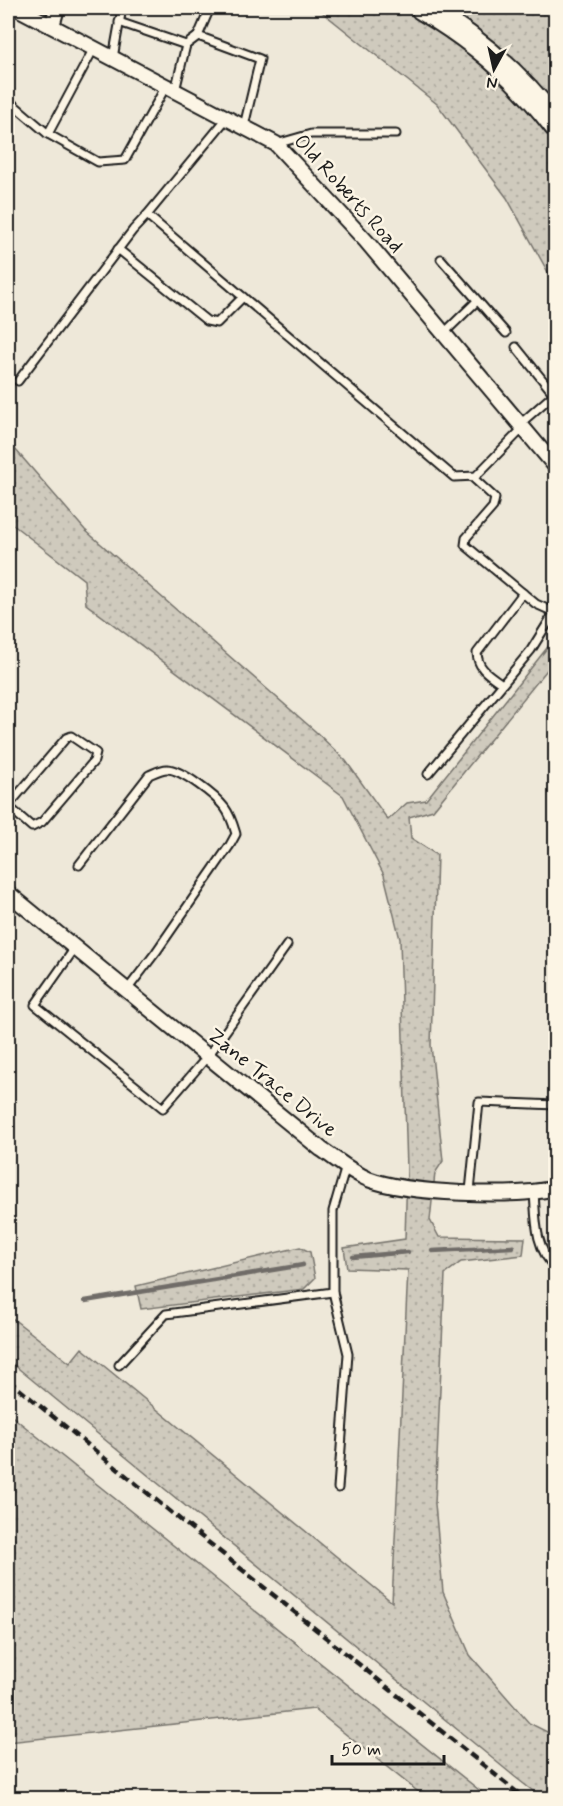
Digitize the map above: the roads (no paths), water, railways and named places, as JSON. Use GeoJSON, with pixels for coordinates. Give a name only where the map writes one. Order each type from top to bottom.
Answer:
{"type":"FeatureCollection","features":[{"type":"Feature","properties":{"kind":"highway"},"geometry":{"type":"LineString","coordinates":[[423,8],[467,35],[508,69],[555,125]]}},
{"type":"Feature","properties":{"kind":"street","name":"Old Roberts Road"},"geometry":{"type":"LineString","coordinates":[[17,8],[276,144],[333,204],[555,467]]}},
{"type":"Feature","properties":{"kind":"street"},"geometry":{"type":"LineString","coordinates":[[52,26],[57,8]]}},
{"type":"Feature","properties":{"kind":"street","name":"Zane Trace Drive"},"geometry":{"type":"LineString","coordinates":[[8,893],[346,1166],[366,1178],[404,1189],[534,1192],[555,1188]]}},
{"type":"Feature","properties":{"kind":"lane"},"geometry":{"type":"LineString","coordinates":[[113,58],[122,8]]}},
{"type":"Feature","properties":{"kind":"lane"},"geometry":{"type":"LineString","coordinates":[[8,100],[48,134],[98,162],[124,160],[171,88],[186,45],[198,36],[210,8]]}},
{"type":"Feature","properties":{"kind":"lane"},"geometry":{"type":"LineString","coordinates":[[119,22],[186,45]]}},
{"type":"Feature","properties":{"kind":"lane"},"geometry":{"type":"LineString","coordinates":[[198,36],[260,59],[243,126]]}},
{"type":"Feature","properties":{"kind":"lane"},"geometry":{"type":"LineString","coordinates":[[48,134],[94,48]]}},
{"type":"Feature","properties":{"kind":"lane"},"geometry":{"type":"LineString","coordinates":[[18,381],[118,249],[227,117]]}},
{"type":"Feature","properties":{"kind":"lane"},"geometry":{"type":"LineString","coordinates":[[276,144],[311,134],[396,134]]}},
{"type":"Feature","properties":{"kind":"lane"},"geometry":{"type":"LineString","coordinates":[[147,215],[454,477],[476,476],[521,426],[555,395],[516,347]]}},
{"type":"Feature","properties":{"kind":"lane"},"geometry":{"type":"LineString","coordinates":[[118,249],[207,321],[217,323],[243,297]]}},
{"type":"Feature","properties":{"kind":"lane"},"geometry":{"type":"LineString","coordinates":[[441,259],[506,333]]}},
{"type":"Feature","properties":{"kind":"lane"},"geometry":{"type":"LineString","coordinates":[[443,334],[477,301]]}},
{"type":"Feature","properties":{"kind":"lane"},"geometry":{"type":"LineString","coordinates":[[428,774],[531,650],[555,613],[523,593],[465,545],[466,538],[492,507],[495,498],[472,477]]}},
{"type":"Feature","properties":{"kind":"lane"},"geometry":{"type":"LineString","coordinates":[[502,684],[482,670],[477,663],[477,653],[523,593]]}},
{"type":"Feature","properties":{"kind":"lane"},"geometry":{"type":"LineString","coordinates":[[71,736],[96,753],[94,761],[42,822],[32,827],[8,806],[66,738],[71,736]]}},
{"type":"Feature","properties":{"kind":"lane"},"geometry":{"type":"LineString","coordinates":[[79,865],[149,775],[165,769],[178,771],[206,791],[223,806],[232,819],[236,834],[230,845],[127,990]]}},
{"type":"Feature","properties":{"kind":"lane"},"geometry":{"type":"LineString","coordinates":[[75,948],[35,1005],[163,1108],[208,1056],[287,945]]}},
{"type":"Feature","properties":{"kind":"lane"},"geometry":{"type":"LineString","coordinates":[[470,1191],[478,1102],[555,1105]]}},
{"type":"Feature","properties":{"kind":"lane"},"geometry":{"type":"LineString","coordinates":[[338,1488],[348,1354],[333,1292],[333,1211],[346,1166]]}},
{"type":"Feature","properties":{"kind":"lane"},"geometry":{"type":"LineString","coordinates":[[534,1192],[537,1232],[542,1249],[555,1268]]}},
{"type":"Feature","properties":{"kind":"lane"},"geometry":{"type":"LineString","coordinates":[[119,1365],[166,1314],[333,1292]]}},
{"type":"Feature","properties":{"kind":"waterway"},"geometry":{"type":"LineString","coordinates":[[432,1251],[513,1247]]}},
{"type":"Feature","properties":{"kind":"waterway"},"geometry":{"type":"LineString","coordinates":[[353,1257],[408,1252]]}},
{"type":"Feature","properties":{"kind":"waterway"},"geometry":{"type":"LineString","coordinates":[[85,1301],[303,1265]]}},
{"type":"Feature","properties":{"kind":"railway"},"geometry":{"type":"LineString","coordinates":[[8,1380],[524,1798]]}}]}
